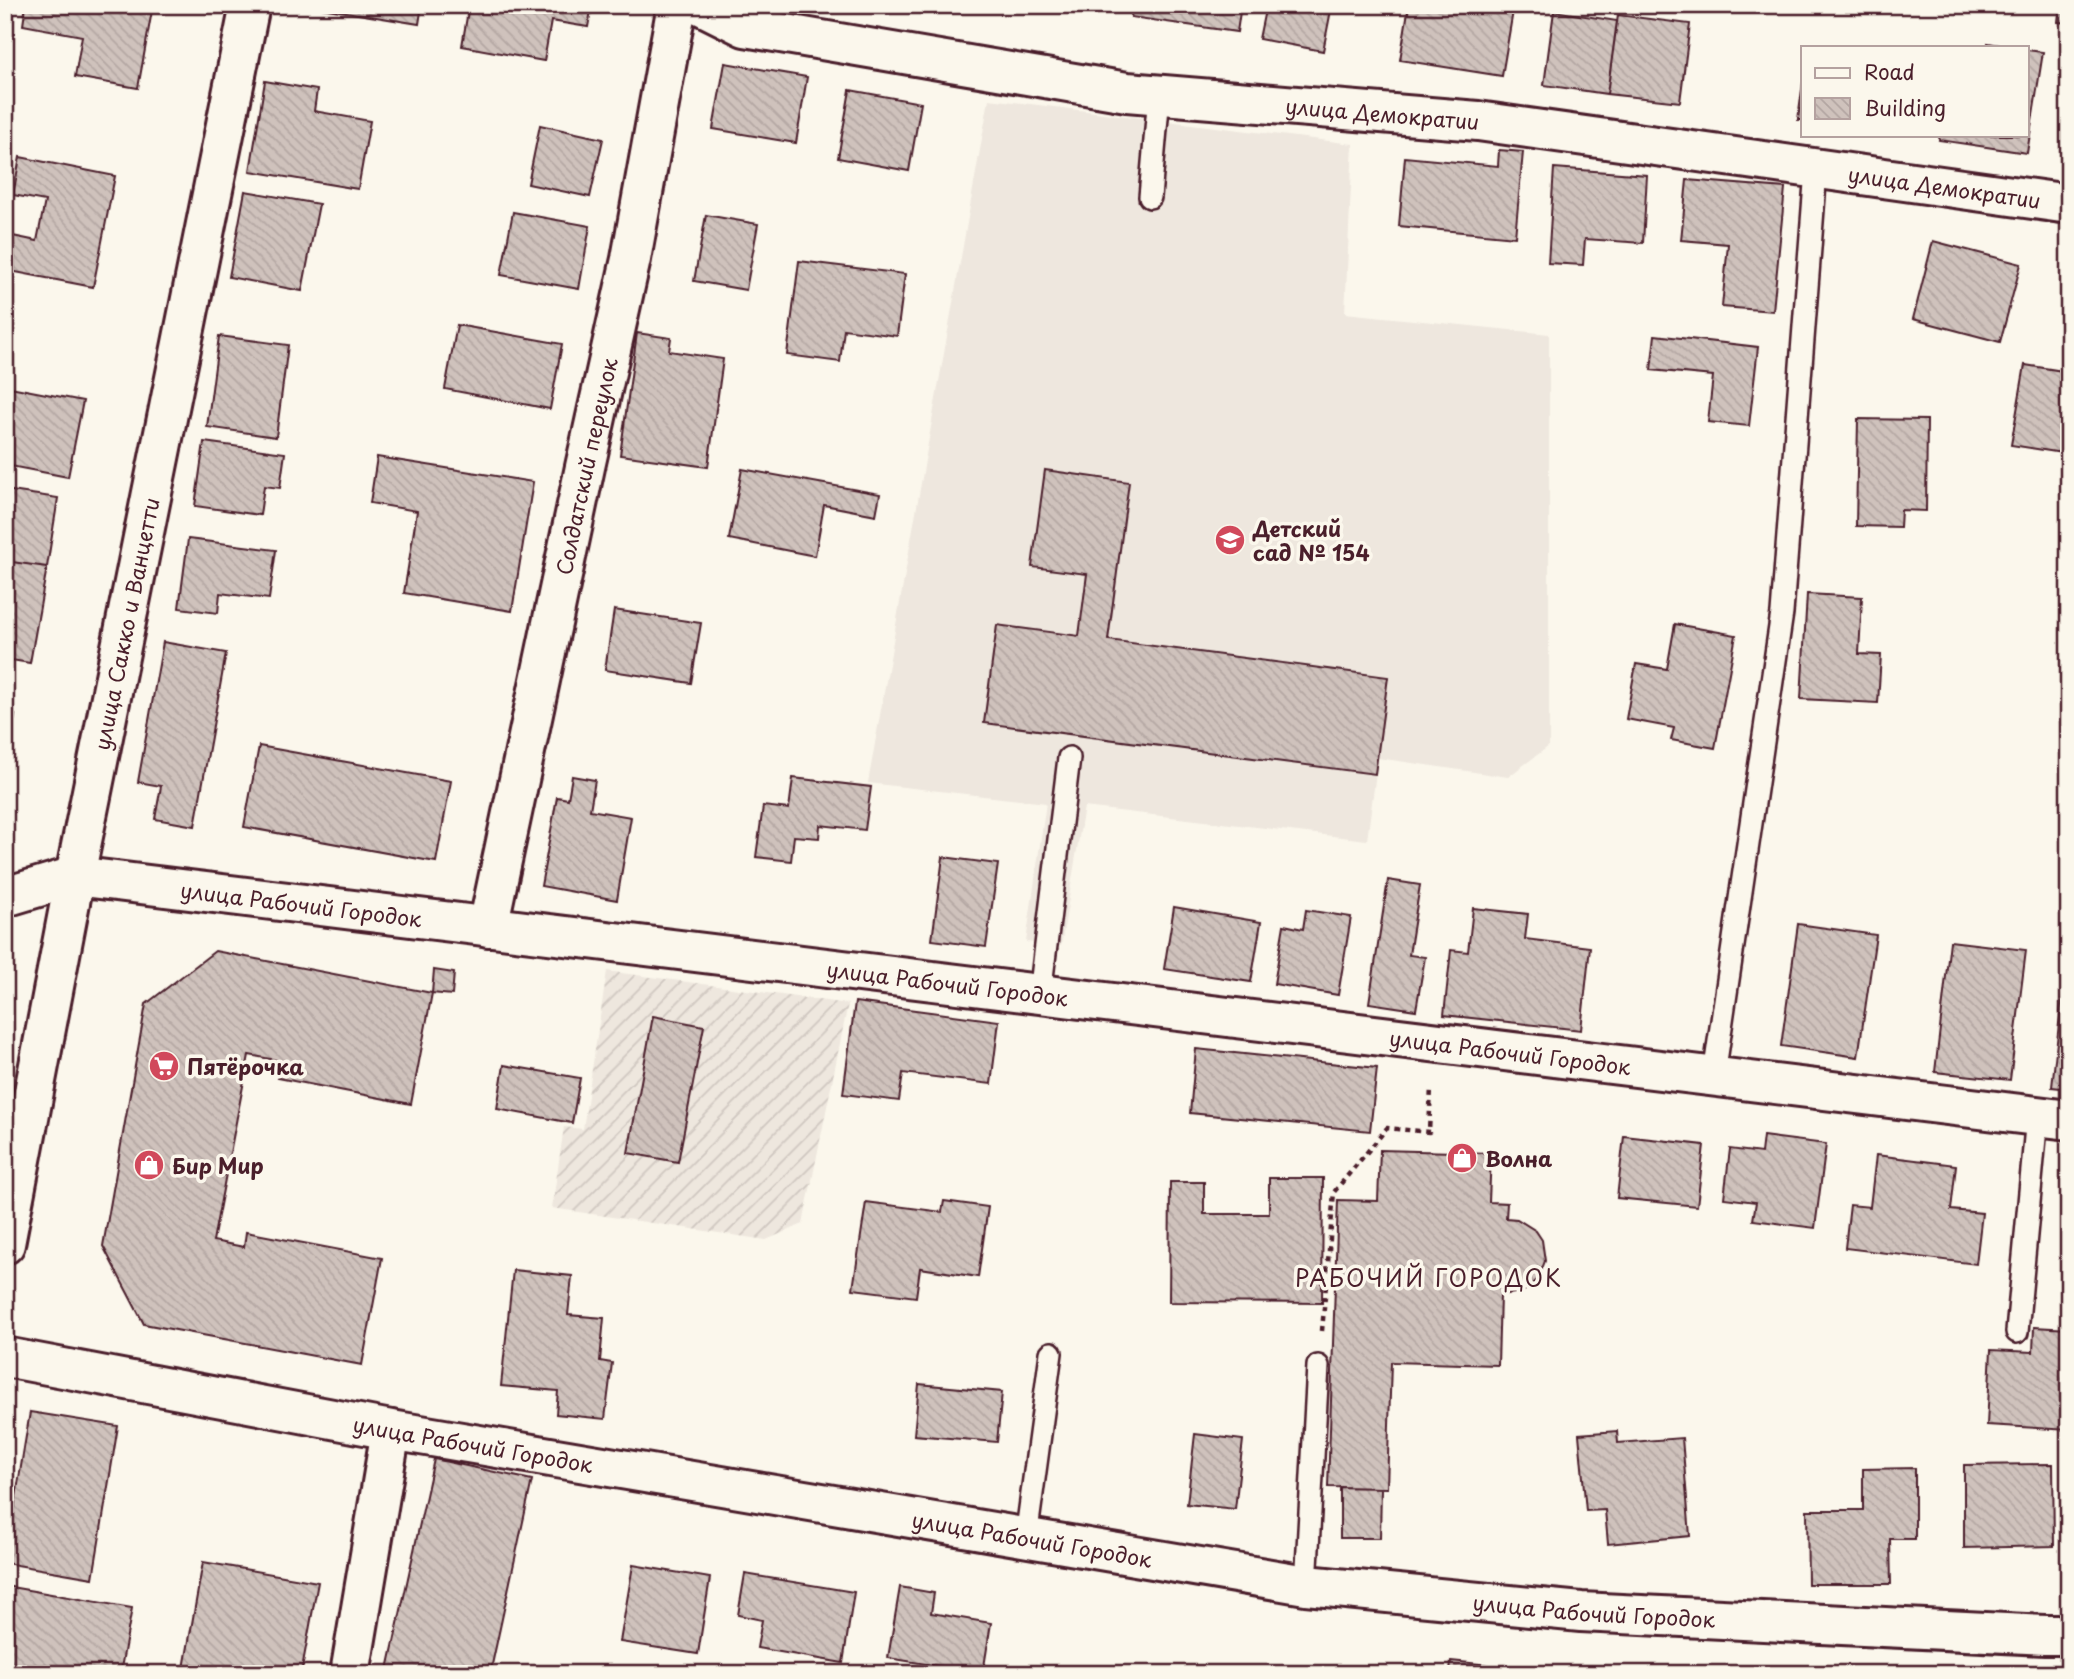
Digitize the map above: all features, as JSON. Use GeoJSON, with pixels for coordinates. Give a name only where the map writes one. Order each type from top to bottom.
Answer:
{"type":"FeatureCollection","features":[{"type":"Feature","properties":{"kind":"street","name":"улица Сакко и Ванцетти"},"geometry":{"type":"LineString","coordinates":[[5,1244],[75,877],[250,5]]}},
{"type":"Feature","properties":{"kind":"street","name":"Солдатский переулок"},"geometry":{"type":"LineString","coordinates":[[488,927],[631,259],[677,5]]}},
{"type":"Feature","properties":{"kind":"street","name":"улица Демократии"},"geometry":{"type":"LineString","coordinates":[[701,5],[745,27],[1127,92],[1478,121],[2069,204]]}},
{"type":"Feature","properties":{"kind":"street"},"geometry":{"type":"LineString","coordinates":[[5,897],[75,877]]}},
{"type":"Feature","properties":{"kind":"street","name":"улица Рабочий Городок"},"geometry":{"type":"LineString","coordinates":[[75,877],[2053,1118]]}},
{"type":"Feature","properties":{"kind":"street","name":"улица Рабочий Городок"},"geometry":{"type":"LineString","coordinates":[[5,1357],[391,1430],[1306,1585],[1581,1612],[2069,1634]]}},
{"type":"Feature","properties":{"kind":"street"},"geometry":{"type":"LineString","coordinates":[[350,1674],[391,1430]]}},
{"type":"Feature","properties":{"kind":"lane"},"geometry":{"type":"LineString","coordinates":[[1150,197],[1159,95]]}},
{"type":"Feature","properties":{"kind":"lane"},"geometry":{"type":"LineString","coordinates":[[1714,1075],[1782,613],[1816,170]]}},
{"type":"Feature","properties":{"kind":"lane"},"geometry":{"type":"LineString","coordinates":[[1040,994],[1069,758]]}},
{"type":"Feature","properties":{"kind":"lane"},"geometry":{"type":"LineString","coordinates":[[2017,1332],[2053,1118]]}},
{"type":"Feature","properties":{"kind":"lane"},"geometry":{"type":"LineString","coordinates":[[1027,1538],[1051,1353]]}},
{"type":"Feature","properties":{"kind":"lane"},"geometry":{"type":"LineString","coordinates":[[1306,1585],[1318,1366]]}},
{"type":"Feature","properties":{"kind":"path"},"geometry":{"type":"LineString","coordinates":[[1318,1366],[1334,1192],[1387,1128],[1429,1132],[1434,1041]]}},
{"type":"Feature","properties":{"kind":"shaded area","name":"Детский сад № 154"},"geometry":{"type":"Polygon","coordinates":[[[989,99],[1353,144],[1345,313],[1549,334],[1549,746],[1508,777],[1378,758],[1367,840],[1084,807],[1061,946],[1026,942],[1046,803],[868,783],[989,99]]]}},
{"type":"Feature","properties":{"kind":"shaded area"},"geometry":{"type":"Polygon","coordinates":[[[607,971],[848,1004],[803,1224],[766,1240],[552,1208],[564,1127],[583,1129],[607,971]]]}},
{"type":"Feature","properties":{"kind":"building"},"geometry":{"type":"Polygon","coordinates":[[[26,5],[153,5],[138,88],[75,77],[82,36],[23,25],[26,5]]]}},
{"type":"Feature","properties":{"kind":"building"},"geometry":{"type":"Polygon","coordinates":[[[303,5],[422,5],[419,24],[303,5]]]}},
{"type":"Feature","properties":{"kind":"building"},"geometry":{"type":"Polygon","coordinates":[[[469,5],[592,5],[588,27],[551,21],[544,61],[462,46],[469,5]]]}},
{"type":"Feature","properties":{"kind":"building"},"geometry":{"type":"Polygon","coordinates":[[[1133,5],[1241,5],[1237,32],[1131,17],[1133,5]]]}},
{"type":"Feature","properties":{"kind":"building"},"geometry":{"type":"Polygon","coordinates":[[[1266,5],[1332,5],[1323,51],[1259,39],[1266,5]]]}},
{"type":"Feature","properties":{"kind":"building"},"geometry":{"type":"Polygon","coordinates":[[[1409,5],[1514,5],[1502,76],[1400,60],[1409,5]]]}},
{"type":"Feature","properties":{"kind":"building"},"geometry":{"type":"Polygon","coordinates":[[[2060,5],[2069,5],[2069,23],[2058,22],[2060,5]]]}},
{"type":"Feature","properties":{"kind":"building"},"geometry":{"type":"Polygon","coordinates":[[[1554,11],[1617,21],[1607,94],[1544,85],[1554,11]]]}},
{"type":"Feature","properties":{"kind":"building"},"geometry":{"type":"Polygon","coordinates":[[[1618,15],[1690,24],[1680,102],[1607,94],[1618,15]]]}},
{"type":"Feature","properties":{"kind":"building"},"geometry":{"type":"Polygon","coordinates":[[[2028,50],[2043,52],[2027,153],[1939,140],[1940,136],[2028,136],[2028,50]]]}},
{"type":"Feature","properties":{"kind":"building"},"geometry":{"type":"Polygon","coordinates":[[[725,63],[807,77],[796,143],[713,129],[725,63]]]}},
{"type":"Feature","properties":{"kind":"building"},"geometry":{"type":"Polygon","coordinates":[[[265,81],[317,90],[314,111],[370,121],[358,189],[250,171],[265,81]]]}},
{"type":"Feature","properties":{"kind":"building"},"geometry":{"type":"Polygon","coordinates":[[[850,90],[921,103],[909,171],[838,158],[850,90]]]}},
{"type":"Feature","properties":{"kind":"building"},"geometry":{"type":"Polygon","coordinates":[[[1801,97],[1801,120],[1798,120],[1801,97]]]}},
{"type":"Feature","properties":{"kind":"building"},"geometry":{"type":"Polygon","coordinates":[[[540,125],[603,139],[590,197],[528,184],[540,125]]]}},
{"type":"Feature","properties":{"kind":"building"},"geometry":{"type":"Polygon","coordinates":[[[1499,150],[1523,152],[1515,237],[1399,226],[1405,157],[1498,166],[1499,150]]]}},
{"type":"Feature","properties":{"kind":"building"},"geometry":{"type":"Polygon","coordinates":[[[20,157],[115,176],[93,287],[5,270],[8,235],[37,241],[45,201],[13,195],[20,157]]]}},
{"type":"Feature","properties":{"kind":"building"},"geometry":{"type":"Polygon","coordinates":[[[1554,168],[1647,175],[1643,243],[1585,239],[1583,265],[1548,263],[1554,168]]]}},
{"type":"Feature","properties":{"kind":"building"},"geometry":{"type":"Polygon","coordinates":[[[1687,180],[1785,188],[1773,311],[1722,307],[1728,244],[1681,240],[1687,180]]]}},
{"type":"Feature","properties":{"kind":"building"},"geometry":{"type":"Polygon","coordinates":[[[245,191],[319,204],[302,291],[229,277],[245,191]]]}},
{"type":"Feature","properties":{"kind":"building"},"geometry":{"type":"Polygon","coordinates":[[[513,212],[590,226],[579,289],[501,275],[513,212]]]}},
{"type":"Feature","properties":{"kind":"building"},"geometry":{"type":"Polygon","coordinates":[[[706,215],[758,224],[746,290],[694,281],[706,215]]]}},
{"type":"Feature","properties":{"kind":"building"},"geometry":{"type":"Polygon","coordinates":[[[1933,241],[2021,264],[2000,342],[1913,319],[1933,241]]]}},
{"type":"Feature","properties":{"kind":"building"},"geometry":{"type":"Polygon","coordinates":[[[799,261],[905,274],[897,336],[844,329],[840,362],[787,355],[799,261]]]}},
{"type":"Feature","properties":{"kind":"building"},"geometry":{"type":"Polygon","coordinates":[[[457,325],[562,344],[550,409],[445,389],[457,325]]]}},
{"type":"Feature","properties":{"kind":"building"},"geometry":{"type":"Polygon","coordinates":[[[637,333],[671,338],[669,351],[723,359],[708,467],[620,455],[637,333]]]}},
{"type":"Feature","properties":{"kind":"building"},"geometry":{"type":"Polygon","coordinates":[[[1655,335],[1758,347],[1749,426],[1708,422],[1713,376],[1651,370],[1655,335]]]}},
{"type":"Feature","properties":{"kind":"building"},"geometry":{"type":"Polygon","coordinates":[[[219,336],[288,345],[276,437],[207,427],[219,336]]]}},
{"type":"Feature","properties":{"kind":"building"},"geometry":{"type":"Polygon","coordinates":[[[2068,342],[2069,454],[2011,445],[2025,365],[2063,371],[2068,342]]]}},
{"type":"Feature","properties":{"kind":"building"},"geometry":{"type":"Polygon","coordinates":[[[5,386],[83,401],[68,477],[5,465],[5,386]]]}},
{"type":"Feature","properties":{"kind":"building"},"geometry":{"type":"Polygon","coordinates":[[[1858,419],[1927,420],[1926,511],[1901,510],[1900,527],[1856,526],[1858,419]]]}},
{"type":"Feature","properties":{"kind":"building"},"geometry":{"type":"Polygon","coordinates":[[[204,442],[285,453],[280,488],[264,486],[260,515],[195,506],[204,442]]]}},
{"type":"Feature","properties":{"kind":"building"},"geometry":{"type":"Polygon","coordinates":[[[377,457],[533,482],[512,611],[404,593],[417,511],[370,503],[377,457]]]}},
{"type":"Feature","properties":{"kind":"building"},"geometry":{"type":"Polygon","coordinates":[[[742,469],[880,494],[876,515],[824,505],[815,556],[729,539],[742,469]]]}},
{"type":"Feature","properties":{"kind":"building"},"geometry":{"type":"Polygon","coordinates":[[[1045,470],[1129,482],[1108,640],[1388,677],[1375,774],[984,723],[997,625],[1079,636],[1087,574],[1032,567],[1045,470]]]}},
{"type":"Feature","properties":{"kind":"building"},"geometry":{"type":"Polygon","coordinates":[[[5,490],[58,498],[47,567],[5,561],[5,490]]]}},
{"type":"Feature","properties":{"kind":"building"},"geometry":{"type":"Polygon","coordinates":[[[188,539],[276,550],[269,599],[220,593],[218,613],[179,608],[188,539]]]}},
{"type":"Feature","properties":{"kind":"building"},"geometry":{"type":"Polygon","coordinates":[[[5,561],[47,567],[30,663],[5,659],[5,561]]]}},
{"type":"Feature","properties":{"kind":"building"},"geometry":{"type":"Polygon","coordinates":[[[1807,594],[1862,597],[1859,654],[1881,655],[1878,703],[1801,699],[1807,594]]]}},
{"type":"Feature","properties":{"kind":"building"},"geometry":{"type":"Polygon","coordinates":[[[614,610],[701,623],[691,683],[605,670],[614,610]]]}},
{"type":"Feature","properties":{"kind":"building"},"geometry":{"type":"Polygon","coordinates":[[[1675,624],[1736,635],[1715,748],[1671,740],[1674,728],[1626,719],[1636,664],[1667,669],[1675,624]]]}},
{"type":"Feature","properties":{"kind":"building"},"geometry":{"type":"Polygon","coordinates":[[[163,642],[226,653],[195,826],[155,819],[161,786],[138,782],[163,642]]]}},
{"type":"Feature","properties":{"kind":"building"},"geometry":{"type":"Polygon","coordinates":[[[5,713],[15,715],[5,780],[5,713]]]}},
{"type":"Feature","properties":{"kind":"building"},"geometry":{"type":"Polygon","coordinates":[[[259,746],[451,781],[436,862],[244,827],[259,746]]]}},
{"type":"Feature","properties":{"kind":"building"},"geometry":{"type":"Polygon","coordinates":[[[572,776],[595,780],[590,810],[631,817],[617,900],[541,886],[557,797],[568,799],[572,776]]]}},
{"type":"Feature","properties":{"kind":"building"},"geometry":{"type":"Polygon","coordinates":[[[793,778],[871,787],[865,830],[820,825],[819,838],[794,836],[791,861],[756,857],[763,806],[789,809],[793,778]]]}},
{"type":"Feature","properties":{"kind":"building"},"geometry":{"type":"Polygon","coordinates":[[[943,857],[998,864],[986,947],[932,940],[943,857]]]}},
{"type":"Feature","properties":{"kind":"building"},"geometry":{"type":"Polygon","coordinates":[[[1388,880],[1420,885],[1409,955],[1425,957],[1416,1010],[1369,1003],[1388,880]]]}},
{"type":"Feature","properties":{"kind":"building"},"geometry":{"type":"Polygon","coordinates":[[[1174,907],[1261,922],[1251,982],[1164,969],[1174,907]]]}},
{"type":"Feature","properties":{"kind":"building"},"geometry":{"type":"Polygon","coordinates":[[[1473,908],[1528,914],[1525,939],[1590,947],[1581,1030],[1444,1015],[1451,950],[1468,952],[1473,908]]]}},
{"type":"Feature","properties":{"kind":"building"},"geometry":{"type":"Polygon","coordinates":[[[1306,910],[1351,917],[1338,995],[1274,984],[1284,925],[1303,929],[1306,910]]]}},
{"type":"Feature","properties":{"kind":"building"},"geometry":{"type":"Polygon","coordinates":[[[1798,924],[1876,935],[1858,1057],[1781,1046],[1798,924]]]}},
{"type":"Feature","properties":{"kind":"building"},"geometry":{"type":"Polygon","coordinates":[[[1950,941],[2026,950],[2010,1080],[1935,1072],[1950,941]]]}},
{"type":"Feature","properties":{"kind":"building"},"geometry":{"type":"Polygon","coordinates":[[[215,951],[432,993],[411,1104],[278,1078],[281,1061],[249,1055],[213,1241],[244,1247],[246,1232],[382,1258],[362,1365],[144,1324],[103,1246],[146,1004],[215,951]]]}},
{"type":"Feature","properties":{"kind":"building"},"geometry":{"type":"Polygon","coordinates":[[[2066,960],[2069,960],[2069,1089],[2052,1087],[2066,960]]]}},
{"type":"Feature","properties":{"kind":"building"},"geometry":{"type":"Polygon","coordinates":[[[434,970],[454,973],[452,995],[432,993],[434,970]]]}},
{"type":"Feature","properties":{"kind":"building"},"geometry":{"type":"Polygon","coordinates":[[[855,1002],[999,1021],[991,1084],[903,1073],[899,1101],[843,1094],[855,1002]]]}},
{"type":"Feature","properties":{"kind":"building"},"geometry":{"type":"Polygon","coordinates":[[[653,1016],[704,1026],[678,1162],[628,1153],[653,1016]]]}},
{"type":"Feature","properties":{"kind":"building"},"geometry":{"type":"Polygon","coordinates":[[[1196,1049],[1377,1068],[1370,1131],[1190,1113],[1196,1049]]]}},
{"type":"Feature","properties":{"kind":"building"},"geometry":{"type":"Polygon","coordinates":[[[504,1065],[580,1078],[572,1123],[497,1109],[504,1065]]]}},
{"type":"Feature","properties":{"kind":"building"},"geometry":{"type":"Polygon","coordinates":[[[1624,1136],[1704,1145],[1697,1206],[1617,1198],[1624,1136]]]}},
{"type":"Feature","properties":{"kind":"building"},"geometry":{"type":"Polygon","coordinates":[[[1763,1136],[1826,1144],[1815,1228],[1753,1220],[1756,1202],[1724,1198],[1730,1149],[1761,1153],[1763,1136]]]}},
{"type":"Feature","properties":{"kind":"building"},"geometry":{"type":"Polygon","coordinates":[[[1380,1150],[1491,1153],[1489,1202],[1507,1203],[1506,1218],[1517,1219],[1536,1231],[1542,1240],[1545,1261],[1538,1279],[1531,1286],[1522,1292],[1500,1295],[1498,1365],[1391,1362],[1387,1488],[1328,1487],[1338,1200],[1378,1201],[1380,1150]]]}},
{"type":"Feature","properties":{"kind":"building"},"geometry":{"type":"Polygon","coordinates":[[[1876,1155],[1956,1165],[1951,1210],[1982,1213],[1976,1264],[1845,1248],[1850,1205],[1870,1207],[1876,1155]]]}},
{"type":"Feature","properties":{"kind":"building"},"geometry":{"type":"Polygon","coordinates":[[[1269,1178],[1323,1178],[1322,1303],[1169,1302],[1170,1182],[1204,1182],[1204,1214],[1269,1214],[1269,1178]]]}},
{"type":"Feature","properties":{"kind":"building"},"geometry":{"type":"Polygon","coordinates":[[[944,1201],[988,1207],[978,1277],[920,1268],[916,1297],[853,1289],[866,1202],[942,1212],[944,1201]]]}},
{"type":"Feature","properties":{"kind":"building"},"geometry":{"type":"Polygon","coordinates":[[[513,1270],[572,1276],[568,1315],[604,1318],[600,1361],[612,1363],[605,1419],[556,1414],[558,1391],[501,1386],[513,1270]]]}},
{"type":"Feature","properties":{"kind":"building"},"geometry":{"type":"Polygon","coordinates":[[[2034,1327],[2069,1329],[2069,1430],[1987,1425],[1991,1350],[2033,1352],[2034,1327]]]}},
{"type":"Feature","properties":{"kind":"building"},"geometry":{"type":"Polygon","coordinates":[[[919,1384],[1002,1392],[997,1442],[914,1435],[919,1384]]]}},
{"type":"Feature","properties":{"kind":"building"},"geometry":{"type":"Polygon","coordinates":[[[30,1412],[118,1426],[93,1578],[5,1563],[30,1412]]]}},
{"type":"Feature","properties":{"kind":"building"},"geometry":{"type":"Polygon","coordinates":[[[1617,1431],[1618,1443],[1682,1438],[1690,1536],[1608,1544],[1605,1510],[1586,1511],[1579,1434],[1617,1431]]]}},
{"type":"Feature","properties":{"kind":"building"},"geometry":{"type":"Polygon","coordinates":[[[1195,1434],[1243,1440],[1235,1509],[1187,1504],[1195,1434]]]}},
{"type":"Feature","properties":{"kind":"building"},"geometry":{"type":"Polygon","coordinates":[[[434,1459],[532,1480],[490,1674],[387,1674],[434,1459]]]}},
{"type":"Feature","properties":{"kind":"building"},"geometry":{"type":"Polygon","coordinates":[[[2053,1464],[2054,1546],[1964,1548],[1964,1465],[2053,1464]]]}},
{"type":"Feature","properties":{"kind":"building"},"geometry":{"type":"Polygon","coordinates":[[[1915,1468],[1915,1539],[1890,1539],[1891,1584],[1808,1584],[1807,1510],[1863,1510],[1863,1469],[1915,1468]]]}},
{"type":"Feature","properties":{"kind":"building"},"geometry":{"type":"Polygon","coordinates":[[[1340,1487],[1381,1488],[1380,1538],[1340,1538],[1340,1487]]]}},
{"type":"Feature","properties":{"kind":"building"},"geometry":{"type":"Polygon","coordinates":[[[203,1562],[318,1582],[301,1674],[183,1674],[203,1562]]]}},
{"type":"Feature","properties":{"kind":"building"},"geometry":{"type":"Polygon","coordinates":[[[633,1565],[710,1578],[698,1654],[620,1642],[633,1565]]]}},
{"type":"Feature","properties":{"kind":"building"},"geometry":{"type":"Polygon","coordinates":[[[745,1574],[854,1592],[843,1663],[757,1648],[762,1620],[738,1615],[745,1574]]]}},
{"type":"Feature","properties":{"kind":"building"},"geometry":{"type":"Polygon","coordinates":[[[5,1586],[132,1608],[120,1674],[5,1674],[5,1586]]]}},
{"type":"Feature","properties":{"kind":"building"},"geometry":{"type":"Polygon","coordinates":[[[900,1587],[934,1593],[931,1613],[991,1623],[983,1673],[888,1658],[900,1587]]]}},
{"type":"Feature","properties":{"kind":"building"},"geometry":{"type":"Polygon","coordinates":[[[1451,1661],[1498,1666],[1497,1674],[1450,1674],[1451,1661]]]}},
{"type":"Feature","properties":{"kind":"building"},"geometry":{"type":"Polygon","coordinates":[[[1553,1669],[1589,1670],[1589,1674],[1553,1674],[1553,1669]]]}},
{"type":"Feature","properties":{"kind":"place","name":"Детский сад № 154"},"geometry":{"type":"Point","coordinates":[1230,540]}},
{"type":"Feature","properties":{"kind":"place","name":"Пятёрочка"},"geometry":{"type":"Point","coordinates":[164,1066]}},
{"type":"Feature","properties":{"kind":"place","name":"Волна"},"geometry":{"type":"Point","coordinates":[1462,1158]}},
{"type":"Feature","properties":{"kind":"place","name":"Бир Мир"},"geometry":{"type":"Point","coordinates":[149,1165]}},
{"type":"Feature","properties":{"kind":"district","name":"РАБОЧИЙ ГОРОДОК"},"geometry":{"type":"Point","coordinates":[1429,1277]}}]}
